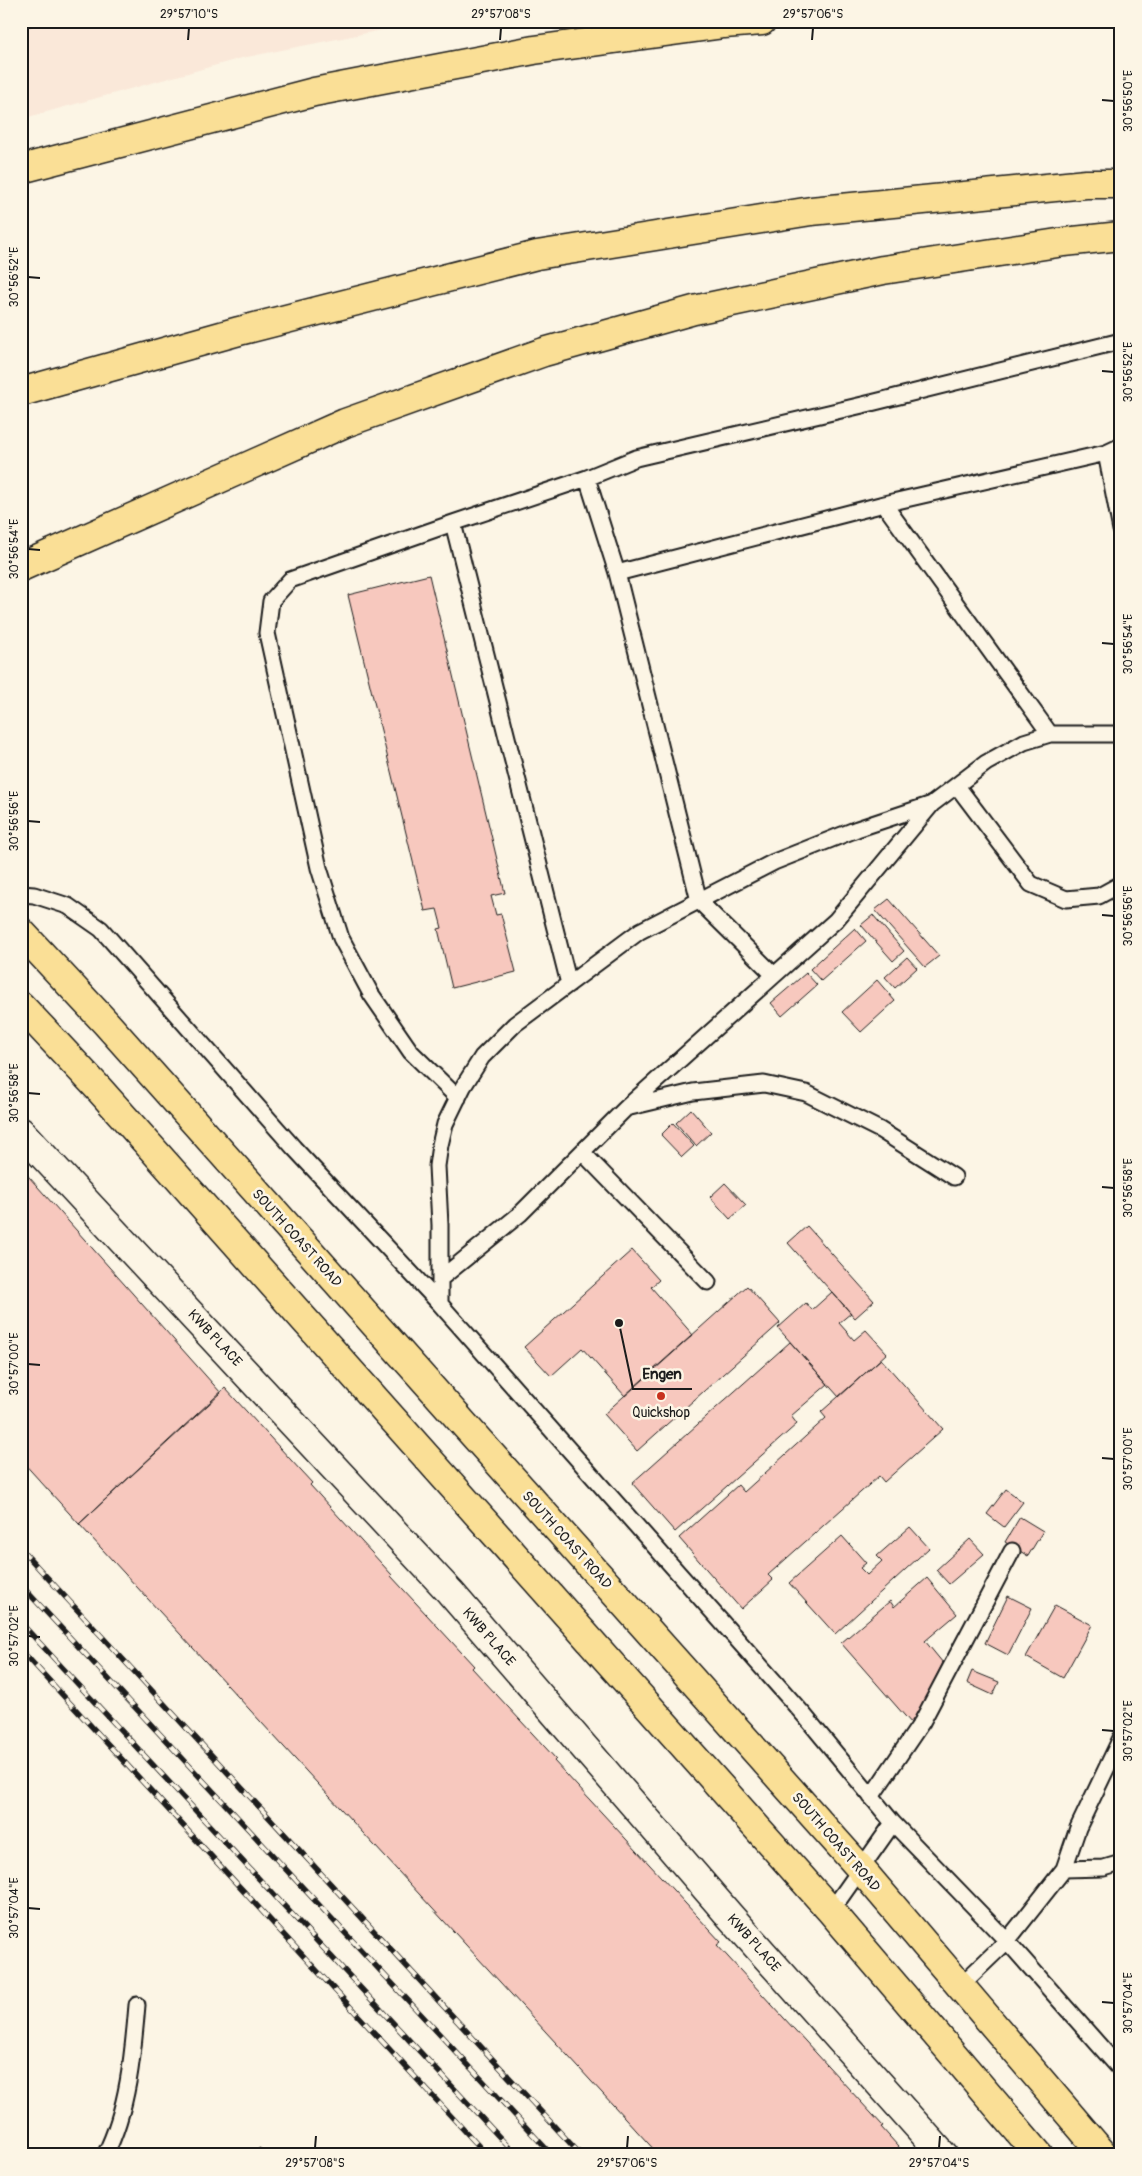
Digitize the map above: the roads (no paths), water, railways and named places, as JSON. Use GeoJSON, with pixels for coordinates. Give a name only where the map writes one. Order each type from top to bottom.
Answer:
{"type":"FeatureCollection","features":[{"type":"Feature","properties":{"kind":"main road"},"geometry":{"type":"LineString","coordinates":[[21,169],[314,92],[534,50],[724,24],[762,21]]}},
{"type":"Feature","properties":{"kind":"main road"},"geometry":{"type":"LineString","coordinates":[[21,392],[240,331],[537,255],[811,211],[1086,184],[1121,184]]}},
{"type":"Feature","properties":{"kind":"main road"},"geometry":{"type":"LineString","coordinates":[[21,567],[346,423],[544,352],[694,310],[884,270],[1064,242],[1121,236]]}},
{"type":"Feature","properties":{"kind":"main road","name":"SOUTH COAST ROAD"},"geometry":{"type":"LineString","coordinates":[[21,932],[106,1024],[860,1868],[1104,2155]]}},
{"type":"Feature","properties":{"kind":"main road"},"geometry":{"type":"LineString","coordinates":[[21,1006],[111,1103],[831,1911],[1038,2155]]}},
{"type":"Feature","properties":{"kind":"street","name":"KWB PLACE"},"geometry":{"type":"LineString","coordinates":[[21,1132],[450,1592],[729,1915],[943,2155]]}},
{"type":"Feature","properties":{"kind":"lane"},"geometry":{"type":"LineString","coordinates":[[458,1098],[411,1052],[371,994],[341,938],[319,868],[267,633],[271,600],[290,580],[453,522],[587,478],[636,458],[871,403],[1121,341]]}},
{"type":"Feature","properties":{"kind":"lane"},"geometry":{"type":"LineString","coordinates":[[617,573],[884,504],[1106,453],[1121,446]]}},
{"type":"Feature","properties":{"kind":"lane"},"geometry":{"type":"LineString","coordinates":[[1106,453],[1121,530]]}},
{"type":"Feature","properties":{"kind":"lane"},"geometry":{"type":"LineString","coordinates":[[587,478],[617,573],[699,901],[774,975]]}},
{"type":"Feature","properties":{"kind":"lane"},"geometry":{"type":"LineString","coordinates":[[884,504],[1050,734]]}},
{"type":"Feature","properties":{"kind":"lane"},"geometry":{"type":"LineString","coordinates":[[453,522],[569,984]]}},
{"type":"Feature","properties":{"kind":"lane"},"geometry":{"type":"LineString","coordinates":[[440,1279],[520,1214],[626,1108],[836,920],[932,804],[986,763],[1024,742],[1050,734],[1121,734]]}},
{"type":"Feature","properties":{"kind":"lane"},"geometry":{"type":"LineString","coordinates":[[958,786],[1031,884],[1066,899],[1100,896],[1121,884]]}},
{"type":"Feature","properties":{"kind":"lane"},"geometry":{"type":"LineString","coordinates":[[440,1304],[440,1225],[437,1166],[445,1124],[482,1057],[515,1024],[640,931],[774,862],[856,829],[932,804]]}},
{"type":"Feature","properties":{"kind":"lane"},"geometry":{"type":"LineString","coordinates":[[21,894],[34,895],[68,906],[101,929],[294,1148],[440,1304],[804,1715],[893,1823],[1007,1941],[1121,2070]]}},
{"type":"Feature","properties":{"kind":"lane"},"geometry":{"type":"LineString","coordinates":[[626,1108],[693,1092],[756,1085],[784,1087],[806,1093],[880,1130],[954,1177]]}},
{"type":"Feature","properties":{"kind":"lane"},"geometry":{"type":"LineString","coordinates":[[582,1152],[708,1282]]}},
{"type":"Feature","properties":{"kind":"lane"},"geometry":{"type":"LineString","coordinates":[[871,1797],[922,1722],[1012,1551]]}},
{"type":"Feature","properties":{"kind":"lane"},"geometry":{"type":"LineString","coordinates":[[960,1986],[1007,1941],[1064,1869],[1078,1828],[1121,1738]]}},
{"type":"Feature","properties":{"kind":"lane"},"geometry":{"type":"LineString","coordinates":[[831,1911],[893,1823]]}},
{"type":"Feature","properties":{"kind":"lane"},"geometry":{"type":"LineString","coordinates":[[1064,1869],[1104,1868],[1121,1863]]}},
{"type":"Feature","properties":{"kind":"lane"},"geometry":{"type":"LineString","coordinates":[[105,2155],[114,2136],[124,2096],[134,2040],[137,2005]]}},
{"type":"Feature","properties":{"kind":"railway"},"geometry":{"type":"LineString","coordinates":[[21,1549],[581,2155]]}},
{"type":"Feature","properties":{"kind":"railway"},"geometry":{"type":"LineString","coordinates":[[21,1585],[552,2155]]}},
{"type":"Feature","properties":{"kind":"railway"},"geometry":{"type":"LineString","coordinates":[[21,1623],[516,2155]]}},
{"type":"Feature","properties":{"kind":"railway"},"geometry":{"type":"LineString","coordinates":[[21,1650],[487,2155]]}},
{"type":"Feature","properties":{"kind":"place","name":"Engen"},"geometry":{"type":"Point","coordinates":[619,1323]}},
{"type":"Feature","properties":{"kind":"place","name":"Quickshop"},"geometry":{"type":"Point","coordinates":[661,1396]}}]}
